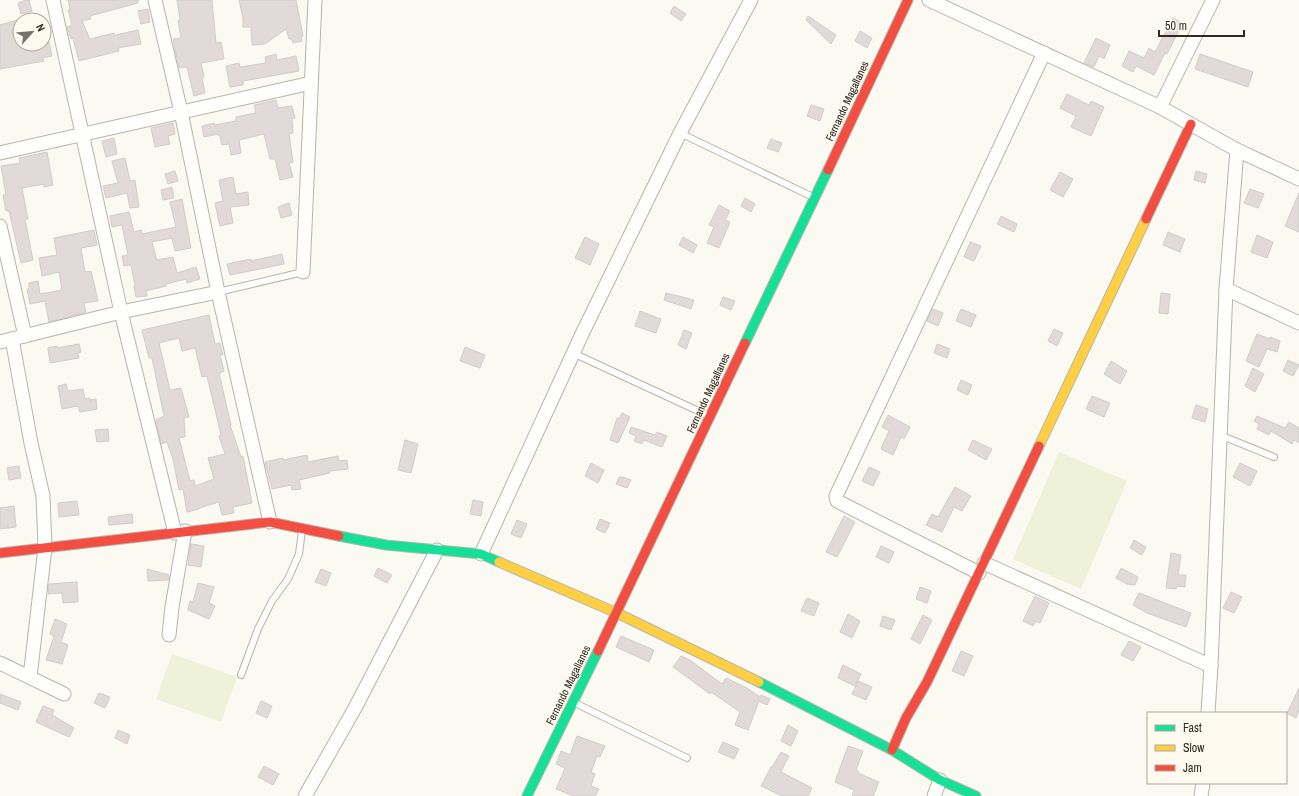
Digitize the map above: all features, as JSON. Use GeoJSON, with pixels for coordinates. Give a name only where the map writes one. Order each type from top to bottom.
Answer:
{"type":"FeatureCollection","features":[{"type":"Feature","properties":{"kind":"street"},"geometry":{"type":"LineString","coordinates":[[53,0],[121,312],[180,532],[169,635]]}},
{"type":"Feature","properties":{"kind":"street"},"geometry":{"type":"LineString","coordinates":[[155,0],[181,112],[218,292],[270,522]]}},
{"type":"Feature","properties":{"kind":"street"},"geometry":{"type":"LineString","coordinates":[[303,272],[315,0]]}},
{"type":"Feature","properties":{"kind":"street"},"geometry":{"type":"LineString","coordinates":[[481,554],[573,353],[680,133],[751,0]]}},
{"type":"Feature","properties":{"kind":"street","name":"Fernando Magallanes"},"geometry":{"type":"LineString","coordinates":[[527,796],[617,613],[908,0]]}},
{"type":"Feature","properties":{"kind":"street"},"geometry":{"type":"LineString","coordinates":[[929,0],[1160,107],[1237,150],[1299,180]]}},
{"type":"Feature","properties":{"kind":"street"},"geometry":{"type":"LineString","coordinates":[[1160,107],[1213,0]]}},
{"type":"Feature","properties":{"kind":"street"},"geometry":{"type":"LineString","coordinates":[[1044,53],[836,496],[837,501],[982,568],[1211,666]]}},
{"type":"Feature","properties":{"kind":"street"},"geometry":{"type":"LineString","coordinates":[[0,153],[82,133],[311,83]]}},
{"type":"Feature","properties":{"kind":"street"},"geometry":{"type":"LineString","coordinates":[[892,750],[906,718],[927,682],[982,568],[1191,124]]}},
{"type":"Feature","properties":{"kind":"street"},"geometry":{"type":"LineString","coordinates":[[1208,712],[1226,289],[1237,150]]}},
{"type":"Feature","properties":{"kind":"street"},"geometry":{"type":"LineString","coordinates":[[0,226],[12,339],[31,443],[43,496],[45,548],[30,677]]}},
{"type":"Feature","properties":{"kind":"street"},"geometry":{"type":"LineString","coordinates":[[1226,289],[1299,323]]}},
{"type":"Feature","properties":{"kind":"street"},"geometry":{"type":"LineString","coordinates":[[12,339],[121,312],[218,292]]}},
{"type":"Feature","properties":{"kind":"street"},"geometry":{"type":"LineString","coordinates":[[0,553],[270,522],[386,544],[481,554],[617,613],[892,750],[940,780],[976,796]]}},
{"type":"Feature","properties":{"kind":"street"},"geometry":{"type":"LineString","coordinates":[[305,796],[356,708],[437,550]]}},
{"type":"Feature","properties":{"kind":"street"},"geometry":{"type":"LineString","coordinates":[[0,664],[64,694]]}},
{"type":"Feature","properties":{"kind":"street"},"geometry":{"type":"LineString","coordinates":[[934,796],[940,780]]}},
{"type":"Feature","properties":{"kind":"street"},"geometry":{"type":"LineString","coordinates":[[1201,796],[1203,784]]}},
{"type":"Feature","properties":{"kind":"lane"},"geometry":{"type":"LineString","coordinates":[[680,133],[814,198]]}},
{"type":"Feature","properties":{"kind":"lane"},"geometry":{"type":"LineString","coordinates":[[218,292],[303,272]]}},
{"type":"Feature","properties":{"kind":"lane"},"geometry":{"type":"LineString","coordinates":[[573,353],[710,416]]}},
{"type":"Feature","properties":{"kind":"lane"},"geometry":{"type":"LineString","coordinates":[[1220,435],[1274,457]]}},
{"type":"Feature","properties":{"kind":"lane"},"geometry":{"type":"LineString","coordinates":[[241,675],[258,629],[272,601],[288,579],[299,554],[302,529]]}},
{"type":"Feature","properties":{"kind":"lane"},"geometry":{"type":"LineString","coordinates":[[573,702],[687,758]]}},
{"type":"Feature","properties":{"kind":"green space"},"geometry":{"type":"Polygon","coordinates":[[[1059,452],[1127,481],[1081,589],[1013,559],[1059,452]]]}},
{"type":"Feature","properties":{"kind":"green space"},"geometry":{"type":"Polygon","coordinates":[[[172,654],[237,677],[221,722],[156,699],[172,654]]]}},
{"type":"Feature","properties":{"kind":"building"},"geometry":{"type":"Polygon","coordinates":[[[29,0],[32,11],[20,12],[18,3],[29,0]]]}},
{"type":"Feature","properties":{"kind":"building"},"geometry":{"type":"Polygon","coordinates":[[[68,0],[138,0],[138,3],[90,16],[91,19],[82,21],[90,39],[114,33],[115,35],[138,30],[141,44],[118,48],[119,51],[79,61],[73,38],[71,39],[67,27],[72,25],[68,10],[70,10],[68,0]]]}},
{"type":"Feature","properties":{"kind":"building"},"geometry":{"type":"Polygon","coordinates":[[[177,0],[212,0],[216,43],[221,42],[224,59],[201,63],[205,93],[194,96],[187,67],[179,68],[173,39],[181,38],[177,0]]]}},
{"type":"Feature","properties":{"kind":"building"},"geometry":{"type":"Polygon","coordinates":[[[239,0],[296,0],[303,36],[301,37],[302,41],[293,43],[292,39],[289,39],[286,29],[265,44],[252,45],[251,27],[243,27],[243,18],[239,0]]]}},
{"type":"Feature","properties":{"kind":"building"},"geometry":{"type":"Polygon","coordinates":[[[674,6],[686,14],[681,21],[670,13],[674,6]]]}},
{"type":"Feature","properties":{"kind":"building"},"geometry":{"type":"Polygon","coordinates":[[[148,9],[150,22],[141,24],[138,11],[148,9]]]}},
{"type":"Feature","properties":{"kind":"building"},"geometry":{"type":"Polygon","coordinates":[[[808,16],[836,35],[831,44],[806,20],[808,16]]]}},
{"type":"Feature","properties":{"kind":"building"},"geometry":{"type":"Polygon","coordinates":[[[1173,18],[1183,23],[1154,75],[1136,66],[1133,72],[1122,66],[1129,51],[1144,58],[1149,48],[1155,52],[1173,18]]]}},
{"type":"Feature","properties":{"kind":"building"},"geometry":{"type":"Polygon","coordinates":[[[12,21],[12,52],[51,52],[52,56],[43,58],[44,61],[0,69],[0,25],[12,21]]]}},
{"type":"Feature","properties":{"kind":"building"},"geometry":{"type":"Polygon","coordinates":[[[860,31],[872,38],[867,48],[855,41],[860,31]]]}},
{"type":"Feature","properties":{"kind":"building"},"geometry":{"type":"Polygon","coordinates":[[[1096,38],[1110,45],[1104,59],[1099,56],[1094,67],[1084,63],[1096,38]]]}},
{"type":"Feature","properties":{"kind":"building"},"geometry":{"type":"Polygon","coordinates":[[[276,54],[277,60],[296,56],[299,71],[243,81],[243,85],[230,87],[226,66],[239,63],[240,67],[266,63],[265,57],[276,54]]]}},
{"type":"Feature","properties":{"kind":"building"},"geometry":{"type":"Polygon","coordinates":[[[1200,54],[1253,72],[1248,87],[1195,69],[1200,54]]]}},
{"type":"Feature","properties":{"kind":"building"},"geometry":{"type":"Polygon","coordinates":[[[1067,94],[1089,105],[1091,101],[1104,107],[1091,136],[1071,127],[1076,116],[1060,108],[1067,94]]]}},
{"type":"Feature","properties":{"kind":"building"},"geometry":{"type":"Polygon","coordinates":[[[276,100],[278,108],[292,106],[295,118],[292,119],[293,133],[289,134],[293,162],[289,163],[293,177],[280,180],[275,159],[270,159],[264,134],[239,140],[241,153],[231,155],[229,144],[222,145],[218,134],[204,137],[202,126],[214,123],[215,125],[236,121],[236,117],[256,113],[254,105],[276,100]]]}},
{"type":"Feature","properties":{"kind":"building"},"geometry":{"type":"Polygon","coordinates":[[[811,105],[824,109],[820,121],[807,116],[811,105]]]}},
{"type":"Feature","properties":{"kind":"building"},"geometry":{"type":"Polygon","coordinates":[[[173,123],[175,134],[168,136],[170,144],[155,147],[151,128],[173,123]]]}},
{"type":"Feature","properties":{"kind":"building"},"geometry":{"type":"Polygon","coordinates":[[[114,138],[117,154],[106,157],[102,141],[114,138]]]}},
{"type":"Feature","properties":{"kind":"building"},"geometry":{"type":"Polygon","coordinates":[[[771,139],[782,143],[778,152],[767,148],[771,139]]]}},
{"type":"Feature","properties":{"kind":"building"},"geometry":{"type":"Polygon","coordinates":[[[47,152],[53,185],[44,187],[44,184],[22,188],[28,219],[25,219],[33,260],[21,263],[9,211],[6,211],[3,195],[6,195],[1,166],[20,163],[19,158],[47,152]]]}},
{"type":"Feature","properties":{"kind":"building"},"geometry":{"type":"Polygon","coordinates":[[[125,158],[130,181],[135,180],[139,207],[130,208],[127,193],[106,198],[103,186],[118,183],[112,161],[125,158]]]}},
{"type":"Feature","properties":{"kind":"building"},"geometry":{"type":"Polygon","coordinates":[[[175,171],[178,181],[168,184],[165,174],[175,171]]]}},
{"type":"Feature","properties":{"kind":"building"},"geometry":{"type":"Polygon","coordinates":[[[1196,171],[1207,174],[1205,183],[1194,180],[1196,171]]]}},
{"type":"Feature","properties":{"kind":"building"},"geometry":{"type":"Polygon","coordinates":[[[1060,172],[1073,179],[1063,197],[1050,190],[1060,172]]]}},
{"type":"Feature","properties":{"kind":"building"},"geometry":{"type":"Polygon","coordinates":[[[233,177],[236,194],[248,192],[249,205],[230,207],[233,223],[220,226],[215,203],[223,201],[219,180],[233,177]]]}},
{"type":"Feature","properties":{"kind":"building"},"geometry":{"type":"Polygon","coordinates":[[[172,187],[174,198],[163,200],[161,190],[172,187]]]}},
{"type":"Feature","properties":{"kind":"building"},"geometry":{"type":"Polygon","coordinates":[[[1250,189],[1264,194],[1258,208],[1244,203],[1250,189]]]}},
{"type":"Feature","properties":{"kind":"building"},"geometry":{"type":"Polygon","coordinates":[[[1299,193],[1299,232],[1285,226],[1299,193]]]}},
{"type":"Feature","properties":{"kind":"building"},"geometry":{"type":"Polygon","coordinates":[[[745,198],[755,204],[751,212],[741,206],[745,198]]]}},
{"type":"Feature","properties":{"kind":"building"},"geometry":{"type":"Polygon","coordinates":[[[182,199],[191,248],[175,251],[172,238],[152,242],[157,260],[173,257],[177,273],[196,267],[200,279],[187,283],[186,279],[166,284],[166,286],[146,291],[147,296],[136,297],[131,265],[124,266],[122,256],[128,255],[122,225],[112,227],[110,216],[129,212],[134,232],[141,230],[142,234],[176,227],[170,202],[182,199]]]}},
{"type":"Feature","properties":{"kind":"building"},"geometry":{"type":"Polygon","coordinates":[[[289,203],[292,215],[281,218],[278,207],[289,203]]]}},
{"type":"Feature","properties":{"kind":"building"},"geometry":{"type":"Polygon","coordinates":[[[719,205],[730,211],[725,220],[730,222],[719,248],[707,243],[714,227],[709,225],[719,205]]]}},
{"type":"Feature","properties":{"kind":"building"},"geometry":{"type":"Polygon","coordinates":[[[1001,216],[1017,224],[1014,232],[997,224],[1001,216]]]}},
{"type":"Feature","properties":{"kind":"building"},"geometry":{"type":"Polygon","coordinates":[[[94,230],[97,245],[81,248],[85,272],[91,271],[98,301],[84,303],[86,312],[49,322],[45,301],[30,304],[27,289],[29,289],[29,283],[38,281],[40,294],[62,290],[59,272],[42,276],[39,258],[57,255],[54,238],[94,230]]]}},
{"type":"Feature","properties":{"kind":"building"},"geometry":{"type":"Polygon","coordinates":[[[1168,232],[1185,239],[1180,252],[1163,245],[1168,232]]]}},
{"type":"Feature","properties":{"kind":"building"},"geometry":{"type":"Polygon","coordinates":[[[1257,235],[1273,242],[1267,258],[1251,252],[1257,235]]]}},
{"type":"Feature","properties":{"kind":"building"},"geometry":{"type":"Polygon","coordinates":[[[585,237],[599,244],[590,265],[575,258],[585,237]]]}},
{"type":"Feature","properties":{"kind":"building"},"geometry":{"type":"Polygon","coordinates":[[[683,237],[697,245],[693,253],[679,245],[683,237]]]}},
{"type":"Feature","properties":{"kind":"building"},"geometry":{"type":"Polygon","coordinates":[[[970,242],[981,246],[974,261],[964,257],[970,242]]]}},
{"type":"Feature","properties":{"kind":"building"},"geometry":{"type":"Polygon","coordinates":[[[282,254],[284,264],[230,275],[227,264],[251,259],[251,261],[282,254]]]}},
{"type":"Feature","properties":{"kind":"building"},"geometry":{"type":"Polygon","coordinates":[[[666,293],[694,300],[691,309],[664,300],[666,293]]]}},
{"type":"Feature","properties":{"kind":"building"},"geometry":{"type":"Polygon","coordinates":[[[1161,293],[1170,294],[1168,314],[1159,313],[1161,293]]]}},
{"type":"Feature","properties":{"kind":"building"},"geometry":{"type":"Polygon","coordinates":[[[723,297],[735,301],[731,310],[720,305],[723,297]]]}},
{"type":"Feature","properties":{"kind":"building"},"geometry":{"type":"Polygon","coordinates":[[[933,309],[943,313],[938,326],[927,321],[933,309]]]}},
{"type":"Feature","properties":{"kind":"building"},"geometry":{"type":"Polygon","coordinates":[[[961,309],[976,315],[971,327],[956,321],[961,309]]]}},
{"type":"Feature","properties":{"kind":"building"},"geometry":{"type":"Polygon","coordinates":[[[640,311],[661,319],[656,333],[635,326],[640,311]]]}},
{"type":"Feature","properties":{"kind":"building"},"geometry":{"type":"Polygon","coordinates":[[[209,315],[215,344],[220,343],[223,355],[220,355],[224,371],[219,373],[230,425],[241,457],[243,456],[252,503],[233,507],[234,513],[222,515],[219,502],[187,512],[183,489],[179,490],[173,459],[167,442],[161,444],[156,420],[164,416],[152,358],[149,358],[142,330],[209,315]],[[179,338],[159,343],[170,390],[181,388],[189,417],[184,418],[185,437],[179,438],[190,481],[194,480],[195,486],[214,479],[208,458],[225,454],[219,436],[221,435],[207,376],[202,377],[195,348],[182,351],[179,338]]]}},
{"type":"Feature","properties":{"kind":"building"},"geometry":{"type":"Polygon","coordinates":[[[1054,329],[1063,333],[1057,346],[1048,341],[1054,329]]]}},
{"type":"Feature","properties":{"kind":"building"},"geometry":{"type":"Polygon","coordinates":[[[684,330],[692,333],[686,349],[678,345],[684,330]]]}},
{"type":"Feature","properties":{"kind":"building"},"geometry":{"type":"Polygon","coordinates":[[[1257,334],[1280,341],[1277,352],[1267,349],[1259,367],[1246,361],[1257,334]]]}},
{"type":"Feature","properties":{"kind":"building"},"geometry":{"type":"Polygon","coordinates":[[[79,344],[81,352],[78,353],[79,358],[50,363],[48,348],[79,344]]]}},
{"type":"Feature","properties":{"kind":"building"},"geometry":{"type":"Polygon","coordinates":[[[937,344],[950,349],[947,358],[934,353],[937,344]]]}},
{"type":"Feature","properties":{"kind":"building"},"geometry":{"type":"Polygon","coordinates":[[[465,347],[485,355],[480,368],[460,361],[465,347]]]}},
{"type":"Feature","properties":{"kind":"building"},"geometry":{"type":"Polygon","coordinates":[[[1288,360],[1299,365],[1293,376],[1283,371],[1288,360]]]}},
{"type":"Feature","properties":{"kind":"building"},"geometry":{"type":"Polygon","coordinates":[[[1111,361],[1127,371],[1120,384],[1104,374],[1111,361]]]}},
{"type":"Feature","properties":{"kind":"building"},"geometry":{"type":"Polygon","coordinates":[[[1253,368],[1264,374],[1255,392],[1245,386],[1253,368]]]}},
{"type":"Feature","properties":{"kind":"building"},"geometry":{"type":"Polygon","coordinates":[[[961,380],[972,385],[968,395],[957,390],[961,380]]]}},
{"type":"Feature","properties":{"kind":"building"},"geometry":{"type":"Polygon","coordinates":[[[66,384],[68,391],[83,389],[85,399],[96,399],[97,409],[80,412],[78,406],[62,409],[58,386],[66,384]]]}},
{"type":"Feature","properties":{"kind":"building"},"geometry":{"type":"Polygon","coordinates":[[[1092,396],[1110,403],[1104,417],[1086,409],[1092,396]]]}},
{"type":"Feature","properties":{"kind":"building"},"geometry":{"type":"Polygon","coordinates":[[[1196,405],[1208,409],[1205,422],[1192,418],[1196,405]]]}},
{"type":"Feature","properties":{"kind":"building"},"geometry":{"type":"Polygon","coordinates":[[[622,413],[630,417],[618,443],[610,440],[617,418],[619,419],[622,413]]]}},
{"type":"Feature","properties":{"kind":"building"},"geometry":{"type":"Polygon","coordinates":[[[888,415],[910,427],[904,439],[901,437],[893,455],[881,449],[889,431],[882,427],[888,415]]]}},
{"type":"Feature","properties":{"kind":"building"},"geometry":{"type":"Polygon","coordinates":[[[1257,416],[1285,428],[1289,422],[1299,428],[1299,443],[1294,440],[1292,444],[1271,431],[1269,435],[1257,429],[1259,424],[1254,421],[1257,416]]]}},
{"type":"Feature","properties":{"kind":"building"},"geometry":{"type":"Polygon","coordinates":[[[631,427],[655,435],[657,432],[667,436],[662,447],[644,440],[642,444],[634,441],[636,436],[629,433],[631,427]]]}},
{"type":"Feature","properties":{"kind":"building"},"geometry":{"type":"Polygon","coordinates":[[[108,429],[109,441],[97,442],[95,430],[108,429]]]}},
{"type":"Feature","properties":{"kind":"building"},"geometry":{"type":"Polygon","coordinates":[[[405,440],[418,444],[411,473],[398,470],[405,440]]]}},
{"type":"Feature","properties":{"kind":"building"},"geometry":{"type":"Polygon","coordinates":[[[973,440],[992,449],[986,460],[968,450],[973,440]]]}},
{"type":"Feature","properties":{"kind":"building"},"geometry":{"type":"Polygon","coordinates":[[[307,455],[308,462],[338,456],[339,461],[347,460],[348,469],[330,471],[330,473],[299,480],[301,489],[292,490],[291,485],[272,489],[265,462],[307,455]]]}},
{"type":"Feature","properties":{"kind":"building"},"geometry":{"type":"Polygon","coordinates":[[[591,463],[604,470],[598,483],[585,476],[591,463]]]}},
{"type":"Feature","properties":{"kind":"building"},"geometry":{"type":"Polygon","coordinates":[[[1240,463],[1257,471],[1250,486],[1233,477],[1240,463]]]}},
{"type":"Feature","properties":{"kind":"building"},"geometry":{"type":"Polygon","coordinates":[[[19,466],[21,478],[9,480],[7,468],[19,466]]]}},
{"type":"Feature","properties":{"kind":"building"},"geometry":{"type":"Polygon","coordinates":[[[869,467],[880,472],[873,486],[862,481],[869,467]]]}},
{"type":"Feature","properties":{"kind":"building"},"geometry":{"type":"Polygon","coordinates":[[[619,477],[631,480],[627,488],[616,484],[619,477]]]}},
{"type":"Feature","properties":{"kind":"building"},"geometry":{"type":"Polygon","coordinates":[[[955,487],[971,496],[962,511],[954,507],[942,532],[926,525],[932,514],[938,517],[955,487]]]}},
{"type":"Feature","properties":{"kind":"building"},"geometry":{"type":"Polygon","coordinates":[[[473,500],[483,502],[481,516],[470,514],[473,500]]]}},
{"type":"Feature","properties":{"kind":"building"},"geometry":{"type":"Polygon","coordinates":[[[77,501],[79,515],[59,517],[58,503],[77,501]]]}},
{"type":"Feature","properties":{"kind":"building"},"geometry":{"type":"Polygon","coordinates":[[[14,506],[16,527],[0,529],[0,508],[14,506]]]}},
{"type":"Feature","properties":{"kind":"building"},"geometry":{"type":"Polygon","coordinates":[[[132,514],[133,523],[109,525],[108,517],[132,514]]]}},
{"type":"Feature","properties":{"kind":"building"},"geometry":{"type":"Polygon","coordinates":[[[844,516],[855,522],[837,557],[826,552],[844,516]]]}},
{"type":"Feature","properties":{"kind":"building"},"geometry":{"type":"Polygon","coordinates":[[[600,519],[610,523],[605,533],[596,529],[600,519]]]}},
{"type":"Feature","properties":{"kind":"building"},"geometry":{"type":"Polygon","coordinates":[[[517,520],[527,524],[521,538],[511,534],[517,520]]]}},
{"type":"Feature","properties":{"kind":"building"},"geometry":{"type":"Polygon","coordinates":[[[1134,540],[1146,547],[1142,555],[1130,548],[1134,540]]]}},
{"type":"Feature","properties":{"kind":"building"},"geometry":{"type":"Polygon","coordinates":[[[191,544],[204,546],[201,567],[188,565],[191,544]]]}},
{"type":"Feature","properties":{"kind":"building"},"geometry":{"type":"Polygon","coordinates":[[[881,546],[894,552],[889,563],[876,557],[881,546]]]}},
{"type":"Feature","properties":{"kind":"building"},"geometry":{"type":"Polygon","coordinates":[[[1171,553],[1181,555],[1178,575],[1186,575],[1185,587],[1177,586],[1176,589],[1166,588],[1171,553]]]}},
{"type":"Feature","properties":{"kind":"building"},"geometry":{"type":"Polygon","coordinates":[[[378,568],[392,575],[387,583],[374,576],[378,568]]]}},
{"type":"Feature","properties":{"kind":"building"},"geometry":{"type":"Polygon","coordinates":[[[1121,568],[1138,577],[1135,585],[1127,584],[1116,578],[1121,568]]]}},
{"type":"Feature","properties":{"kind":"building"},"geometry":{"type":"Polygon","coordinates":[[[147,569],[169,575],[169,580],[148,581],[147,569]]]}},
{"type":"Feature","properties":{"kind":"building"},"geometry":{"type":"Polygon","coordinates":[[[321,569],[331,573],[326,586],[315,582],[321,569]]]}},
{"type":"Feature","properties":{"kind":"building"},"geometry":{"type":"Polygon","coordinates":[[[77,582],[78,602],[63,603],[62,593],[48,594],[49,584],[77,582]]]}},
{"type":"Feature","properties":{"kind":"building"},"geometry":{"type":"Polygon","coordinates":[[[198,583],[214,587],[209,603],[215,606],[209,619],[188,610],[190,601],[193,602],[198,583]]]}},
{"type":"Feature","properties":{"kind":"building"},"geometry":{"type":"Polygon","coordinates":[[[920,587],[931,591],[927,603],[916,599],[920,587]]]}},
{"type":"Feature","properties":{"kind":"building"},"geometry":{"type":"Polygon","coordinates":[[[1231,592],[1242,597],[1234,613],[1223,608],[1231,592]]]}},
{"type":"Feature","properties":{"kind":"building"},"geometry":{"type":"Polygon","coordinates":[[[1139,593],[1191,613],[1186,627],[1147,613],[1133,605],[1139,593]]]}},
{"type":"Feature","properties":{"kind":"building"},"geometry":{"type":"Polygon","coordinates":[[[1035,596],[1049,603],[1040,623],[1036,621],[1033,626],[1023,621],[1035,596]]]}},
{"type":"Feature","properties":{"kind":"building"},"geometry":{"type":"Polygon","coordinates":[[[807,598],[819,603],[814,616],[801,611],[807,598]]]}},
{"type":"Feature","properties":{"kind":"building"},"geometry":{"type":"Polygon","coordinates":[[[848,614],[860,621],[852,638],[840,632],[848,614]]]}},
{"type":"Feature","properties":{"kind":"building"},"geometry":{"type":"Polygon","coordinates":[[[923,615],[932,620],[920,644],[911,639],[923,615]]]}},
{"type":"Feature","properties":{"kind":"building"},"geometry":{"type":"Polygon","coordinates":[[[883,616],[895,620],[891,630],[880,626],[883,616]]]}},
{"type":"Feature","properties":{"kind":"building"},"geometry":{"type":"Polygon","coordinates":[[[55,619],[67,624],[61,642],[68,645],[62,664],[46,660],[54,636],[50,634],[55,619]]]}},
{"type":"Feature","properties":{"kind":"building"},"geometry":{"type":"Polygon","coordinates":[[[621,636],[654,650],[649,662],[616,647],[621,636]]]}},
{"type":"Feature","properties":{"kind":"building"},"geometry":{"type":"Polygon","coordinates":[[[1129,641],[1141,647],[1133,661],[1121,655],[1129,641]]]}},
{"type":"Feature","properties":{"kind":"building"},"geometry":{"type":"Polygon","coordinates":[[[961,651],[973,656],[964,676],[952,671],[961,651]]]}},
{"type":"Feature","properties":{"kind":"building"},"geometry":{"type":"Polygon","coordinates":[[[681,656],[690,660],[722,684],[726,678],[747,688],[760,697],[761,695],[770,699],[767,705],[759,701],[748,730],[735,725],[740,712],[711,692],[710,694],[673,667],[681,656]]]}},
{"type":"Feature","properties":{"kind":"building"},"geometry":{"type":"Polygon","coordinates":[[[843,665],[861,674],[855,686],[838,678],[843,665]]]}},
{"type":"Feature","properties":{"kind":"building"},"geometry":{"type":"Polygon","coordinates":[[[858,681],[872,687],[866,700],[852,694],[858,681]]]}},
{"type":"Feature","properties":{"kind":"building"},"geometry":{"type":"Polygon","coordinates":[[[1299,688],[1299,710],[1296,718],[1287,713],[1299,688]]]}},
{"type":"Feature","properties":{"kind":"building"},"geometry":{"type":"Polygon","coordinates":[[[99,693],[110,697],[105,708],[94,703],[99,693]]]}},
{"type":"Feature","properties":{"kind":"building"},"geometry":{"type":"Polygon","coordinates":[[[0,694],[21,702],[18,710],[0,703],[0,694]]]}},
{"type":"Feature","properties":{"kind":"building"},"geometry":{"type":"Polygon","coordinates":[[[261,701],[272,706],[267,718],[256,713],[261,701]]]}},
{"type":"Feature","properties":{"kind":"building"},"geometry":{"type":"Polygon","coordinates":[[[43,706],[54,710],[52,715],[74,728],[69,737],[36,722],[43,706]]]}},
{"type":"Feature","properties":{"kind":"building"},"geometry":{"type":"Polygon","coordinates":[[[788,725],[798,731],[791,746],[781,741],[788,725]]]}},
{"type":"Feature","properties":{"kind":"building"},"geometry":{"type":"Polygon","coordinates":[[[118,730],[130,735],[127,744],[115,738],[118,730]]]}},
{"type":"Feature","properties":{"kind":"building"},"geometry":{"type":"Polygon","coordinates":[[[577,736],[605,746],[600,757],[597,756],[591,772],[595,774],[591,786],[599,789],[595,796],[574,796],[556,789],[565,768],[556,764],[561,751],[570,755],[577,736]]]}},
{"type":"Feature","properties":{"kind":"building"},"geometry":{"type":"Polygon","coordinates":[[[723,742],[739,749],[734,759],[718,752],[723,742]]]}},
{"type":"Feature","properties":{"kind":"building"},"geometry":{"type":"Polygon","coordinates":[[[848,746],[863,751],[856,770],[859,772],[858,773],[879,782],[873,796],[852,796],[854,790],[835,782],[848,746]]]}},
{"type":"Feature","properties":{"kind":"building"},"geometry":{"type":"Polygon","coordinates":[[[781,752],[789,756],[781,772],[812,788],[808,796],[782,796],[761,786],[781,752]]]}},
{"type":"Feature","properties":{"kind":"building"},"geometry":{"type":"Polygon","coordinates":[[[264,766],[279,774],[273,785],[258,777],[264,766]]]}},
{"type":"Feature","properties":{"kind":"traffic: fast"},"geometry":{"type":"LineString","coordinates":[[745,343],[828,170]]}},
{"type":"Feature","properties":{"kind":"traffic: fast"},"geometry":{"type":"LineString","coordinates":[[339,536],[386,545],[481,554],[499,562]]}},
{"type":"Feature","properties":{"kind":"traffic: fast"},"geometry":{"type":"LineString","coordinates":[[527,796],[598,651]]}},
{"type":"Feature","properties":{"kind":"traffic: fast"},"geometry":{"type":"LineString","coordinates":[[759,682],[892,750],[940,780],[976,796]]}},
{"type":"Feature","properties":{"kind":"traffic: slow"},"geometry":{"type":"LineString","coordinates":[[1039,446],[1146,219]]}},
{"type":"Feature","properties":{"kind":"traffic: slow"},"geometry":{"type":"LineString","coordinates":[[499,562],[617,613],[759,682]]}},
{"type":"Feature","properties":{"kind":"traffic: jam"},"geometry":{"type":"LineString","coordinates":[[828,170],[908,0]]}},
{"type":"Feature","properties":{"kind":"traffic: jam"},"geometry":{"type":"LineString","coordinates":[[1146,219],[1191,124]]}},
{"type":"Feature","properties":{"kind":"traffic: jam"},"geometry":{"type":"LineString","coordinates":[[598,651],[745,343]]}},
{"type":"Feature","properties":{"kind":"traffic: jam"},"geometry":{"type":"LineString","coordinates":[[892,750],[906,718],[927,682],[1039,446]]}},
{"type":"Feature","properties":{"kind":"traffic: jam"},"geometry":{"type":"LineString","coordinates":[[0,553],[270,522],[339,536]]}}]}
